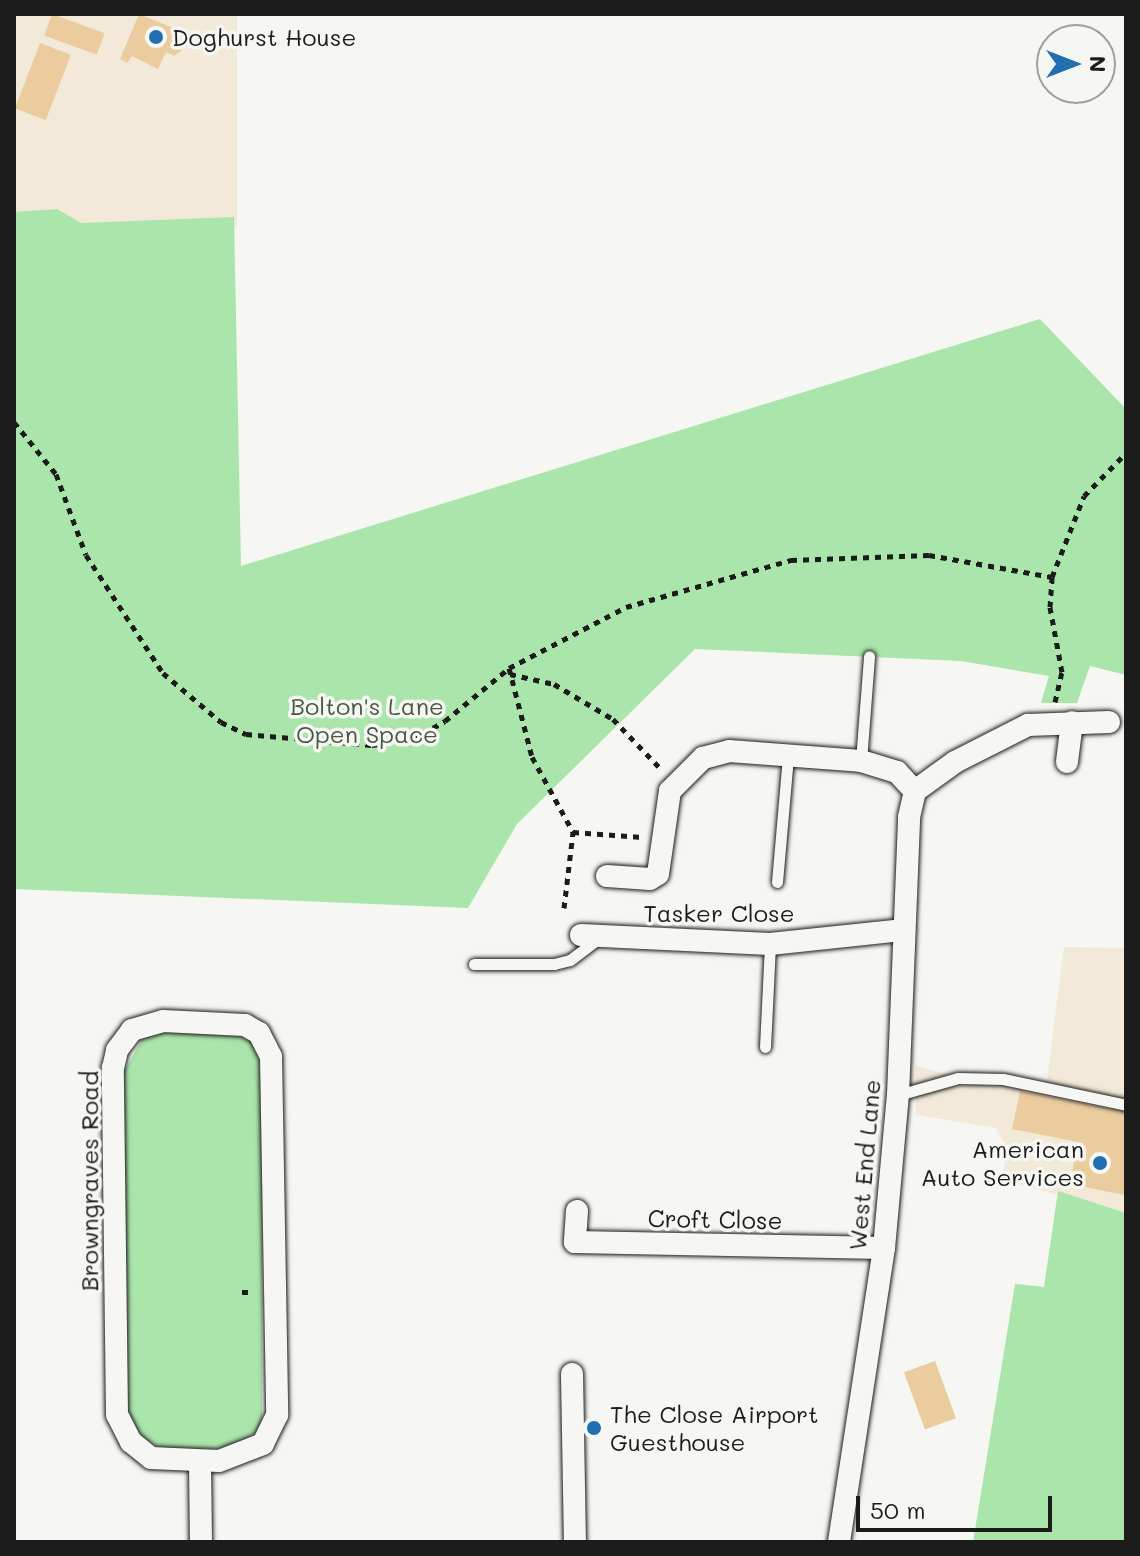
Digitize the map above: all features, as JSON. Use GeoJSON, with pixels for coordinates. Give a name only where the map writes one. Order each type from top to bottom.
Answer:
{"type":"FeatureCollection","features":[{"type":"Feature","properties":{"kind":"street"},"geometry":{"type":"LineString","coordinates":[[1067,762],[1072,722]]}},
{"type":"Feature","properties":{"kind":"street"},"geometry":{"type":"LineString","coordinates":[[607,876],[650,879],[658,874],[662,839],[675,783],[703,758],[729,751],[861,761],[897,772],[915,791],[955,762],[1028,725],[1109,722]]}},
{"type":"Feature","properties":{"kind":"street","name":"West End Lane"},"geometry":{"type":"LineString","coordinates":[[839,1542],[884,1248],[898,1095],[904,930],[915,791]]}},
{"type":"Feature","properties":{"kind":"street","name":"Tasker Close"},"geometry":{"type":"LineString","coordinates":[[592,935],[770,944],[904,930]]}},
{"type":"Feature","properties":{"kind":"street","name":"Browngraves Road"},"geometry":{"type":"LineString","coordinates":[[163,1021],[245,1025],[259,1033],[271,1057],[277,1415],[263,1444],[251,1451],[200,1462],[151,1458],[131,1442],[117,1415],[113,1068],[117,1050],[132,1030],[163,1021]]}},
{"type":"Feature","properties":{"kind":"street","name":"Croft Close"},"geometry":{"type":"LineString","coordinates":[[577,1211],[575,1242],[884,1248]]}},
{"type":"Feature","properties":{"kind":"street"},"geometry":{"type":"LineString","coordinates":[[572,1374],[575,1542]]}},
{"type":"Feature","properties":{"kind":"street"},"geometry":{"type":"LineString","coordinates":[[200,1462],[201,1542]]}},
{"type":"Feature","properties":{"kind":"lane"},"geometry":{"type":"LineString","coordinates":[[861,761],[869,656]]}},
{"type":"Feature","properties":{"kind":"lane"},"geometry":{"type":"LineString","coordinates":[[777,882],[788,755]]}},
{"type":"Feature","properties":{"kind":"lane"},"geometry":{"type":"LineString","coordinates":[[474,964],[554,964],[570,960],[592,935]]}},
{"type":"Feature","properties":{"kind":"lane"},"geometry":{"type":"LineString","coordinates":[[765,1047],[770,944]]}},
{"type":"Feature","properties":{"kind":"lane"},"geometry":{"type":"LineString","coordinates":[[898,1095],[958,1078],[1003,1079],[1126,1105]]}},
{"type":"Feature","properties":{"kind":"path"},"geometry":{"type":"LineString","coordinates":[[14,422],[56,474],[86,555],[147,651],[193,701],[238,731],[372,745],[403,742],[445,721],[509,671],[626,607],[791,560],[929,555],[1052,577]]}},
{"type":"Feature","properties":{"kind":"path"},"geometry":{"type":"LineString","coordinates":[[1041,711],[1055,703],[1062,672],[1050,607],[1052,577],[1084,496],[1126,453]]}},
{"type":"Feature","properties":{"kind":"path"},"geometry":{"type":"LineString","coordinates":[[509,671],[554,684],[613,719],[675,783]]}},
{"type":"Feature","properties":{"kind":"path"},"geometry":{"type":"LineString","coordinates":[[509,671],[532,757],[573,832],[564,908]]}},
{"type":"Feature","properties":{"kind":"path"},"geometry":{"type":"LineString","coordinates":[[573,832],[662,839]]}},
{"type":"Feature","properties":{"kind":"shaded area"},"geometry":{"type":"Polygon","coordinates":[[[14,14],[237,14],[237,228],[14,228],[14,14]]]}},
{"type":"Feature","properties":{"kind":"shaded area"},"geometry":{"type":"Polygon","coordinates":[[[1064,947],[1126,948],[1126,1213],[1002,1180],[1007,1149],[996,1128],[916,1115],[915,1065],[958,1078],[1046,1088],[1064,947]]]}},
{"type":"Feature","properties":{"kind":"green space","name":"Bolton's Lane Open Space"},"geometry":{"type":"Polygon","coordinates":[[[57,209],[81,223],[234,217],[241,566],[1040,319],[1126,409],[1126,675],[1090,666],[1077,703],[1041,703],[1049,676],[961,661],[695,649],[517,824],[468,908],[14,889],[14,212],[57,209]]]}},
{"type":"Feature","properties":{"kind":"green space"},"geometry":{"type":"Polygon","coordinates":[[[219,1029],[251,1041],[262,1066],[262,1428],[232,1448],[166,1450],[143,1438],[128,1414],[122,1075],[145,1034],[219,1029]]]}},
{"type":"Feature","properties":{"kind":"green space"},"geometry":{"type":"Polygon","coordinates":[[[1058,1191],[1126,1213],[1126,1542],[973,1542],[1015,1284],[1044,1287],[1058,1191]]]}},
{"type":"Feature","properties":{"kind":"building"},"geometry":{"type":"Polygon","coordinates":[[[52,14],[105,33],[97,55],[44,36],[52,14]]]}},
{"type":"Feature","properties":{"kind":"building","name":"Doghurst House"},"geometry":{"type":"Polygon","coordinates":[[[139,14],[181,31],[181,51],[174,56],[166,52],[158,69],[132,56],[127,63],[120,59],[139,14]]]}},
{"type":"Feature","properties":{"kind":"building"},"geometry":{"type":"Polygon","coordinates":[[[40,43],[71,55],[46,120],[15,108],[40,43]]]}},
{"type":"Feature","properties":{"kind":"building","name":"American Auto Services"},"geometry":{"type":"Polygon","coordinates":[[[1020,1091],[1126,1112],[1124,1195],[1070,1184],[1078,1142],[1012,1129],[1020,1091]]]}},
{"type":"Feature","properties":{"kind":"building"},"geometry":{"type":"Polygon","coordinates":[[[935,1361],[956,1418],[925,1430],[904,1372],[935,1361]]]}},
{"type":"Feature","properties":{"kind":"place","name":"Doghurst House"},"geometry":{"type":"Point","coordinates":[156,37]}},
{"type":"Feature","properties":{"kind":"place","name":"American Auto Services"},"geometry":{"type":"Point","coordinates":[1100,1163]}},
{"type":"Feature","properties":{"kind":"place","name":"The Close Airport Guesthouse"},"geometry":{"type":"Point","coordinates":[594,1428]}}]}
